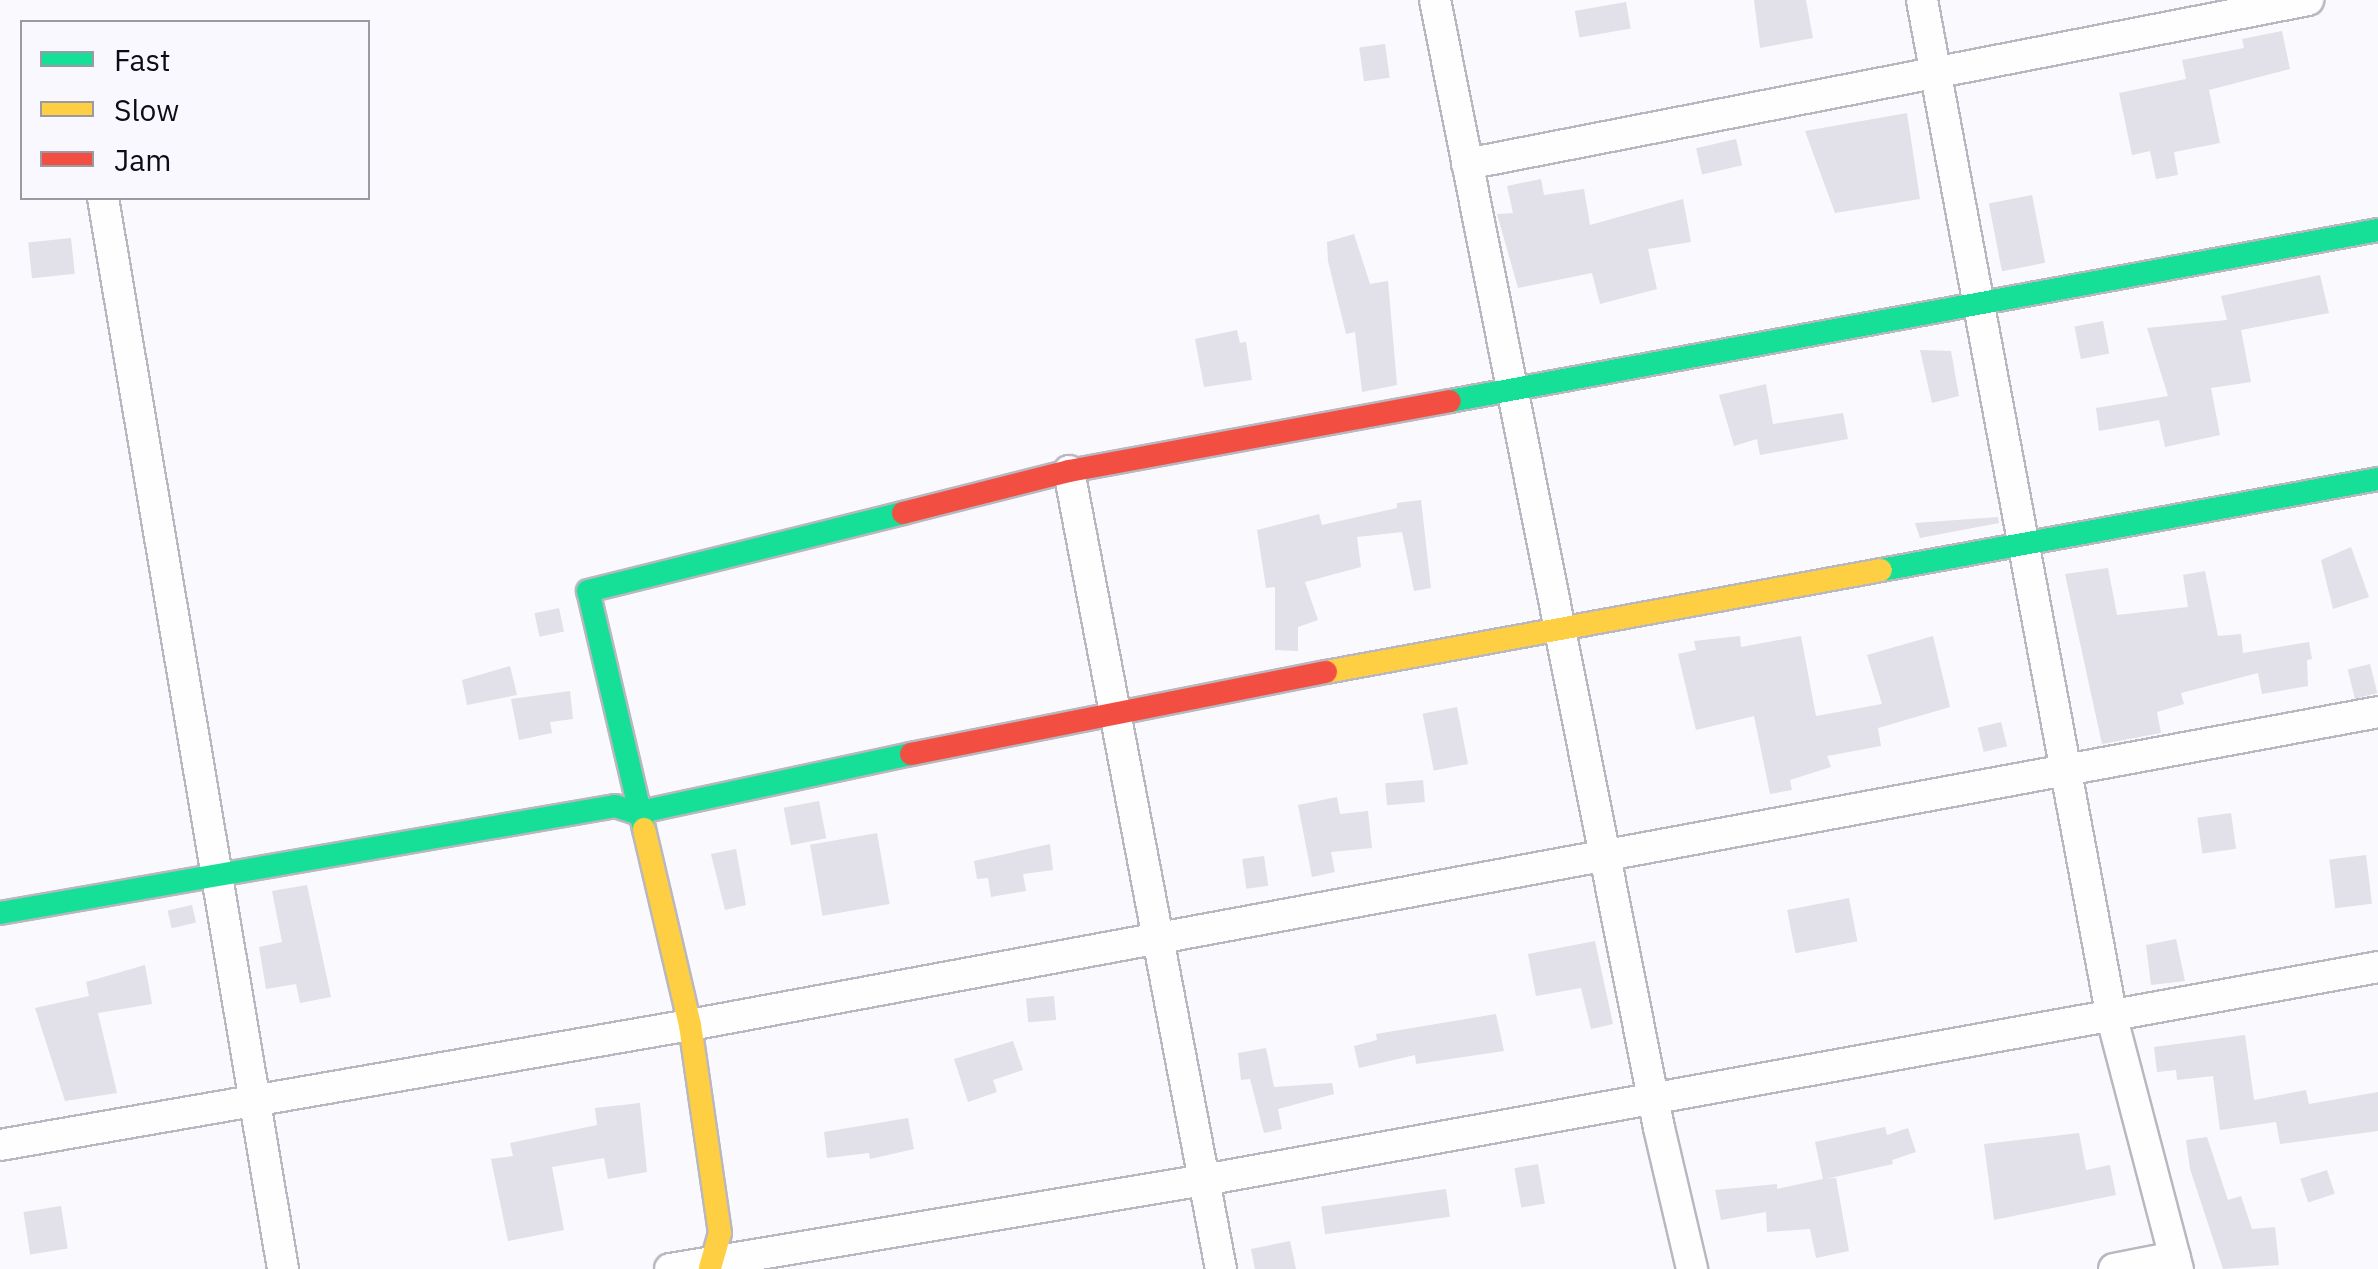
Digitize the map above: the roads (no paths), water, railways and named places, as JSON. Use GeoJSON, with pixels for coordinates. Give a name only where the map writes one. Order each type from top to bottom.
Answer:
{"type":"FeatureCollection","features":[{"type":"Feature","properties":{"kind":"street"},"geometry":{"type":"LineString","coordinates":[[1435,0],[1654,1100],[1692,1269]]}},
{"type":"Feature","properties":{"kind":"street"},"geometry":{"type":"LineString","coordinates":[[1922,0],[2112,1018],[2177,1263],[2114,1269]]}},
{"type":"Feature","properties":{"kind":"street"},"geometry":{"type":"LineString","coordinates":[[1468,164],[2308,0]]}},
{"type":"Feature","properties":{"kind":"street"},"geometry":{"type":"LineString","coordinates":[[103,200],[283,1269]]}},
{"type":"Feature","properties":{"kind":"street"},"geometry":{"type":"LineString","coordinates":[[713,1264],[720,1233],[690,1025],[650,846],[636,813],[588,591],[1070,470],[2378,230]]}},
{"type":"Feature","properties":{"kind":"street"},"geometry":{"type":"LineString","coordinates":[[1070,470],[1221,1269]]}},
{"type":"Feature","properties":{"kind":"street"},"geometry":{"type":"LineString","coordinates":[[0,913],[615,806],[636,813],[1116,711],[2378,479]]}},
{"type":"Feature","properties":{"kind":"street"},"geometry":{"type":"LineString","coordinates":[[0,1145],[690,1025],[2378,712]]}},
{"type":"Feature","properties":{"kind":"street"},"geometry":{"type":"LineString","coordinates":[[670,1269],[1204,1180],[2378,968]]}}]}
